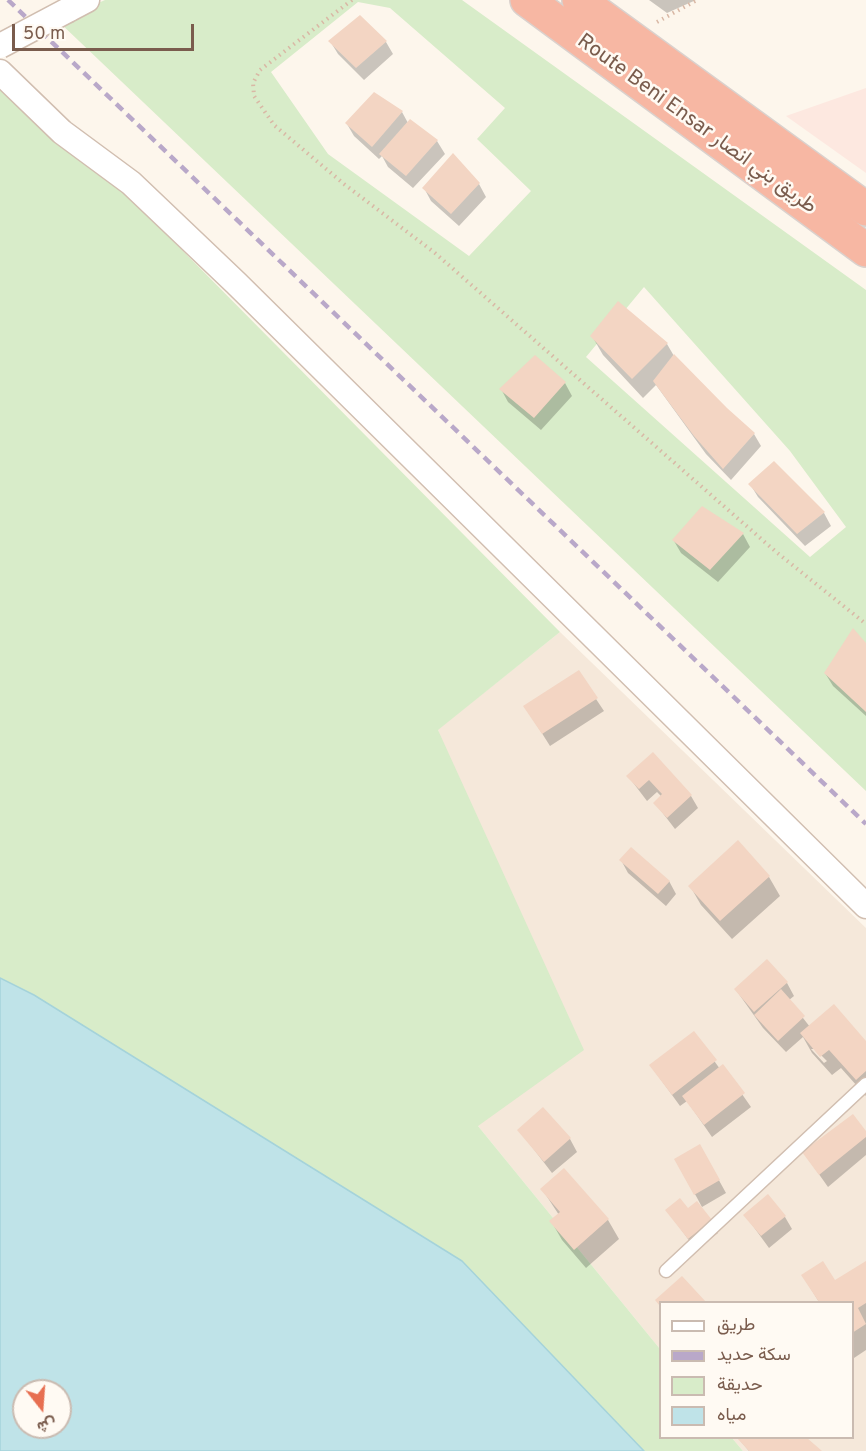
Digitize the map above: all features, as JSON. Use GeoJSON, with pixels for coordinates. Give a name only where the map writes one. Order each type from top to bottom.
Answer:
{"type":"FeatureCollection","features":[{"type":"Feature","properties":{"kind":"highway","name":"Route Beni Ensar طريق بني انصار"},"geometry":{"type":"LineString","coordinates":[[526,0],[866,250]]}},
{"type":"Feature","properties":{"kind":"highway","name":"Route Beni Ensar طريق بني انصار"},"geometry":{"type":"LineString","coordinates":[[579,0],[866,209]]}},
{"type":"Feature","properties":{"kind":"street"},"geometry":{"type":"LineString","coordinates":[[0,46],[78,5]]}},
{"type":"Feature","properties":{"kind":"street"},"geometry":{"type":"LineString","coordinates":[[0,72],[62,132],[131,183],[236,283],[866,906]]}},
{"type":"Feature","properties":{"kind":"lane"},"geometry":{"type":"LineString","coordinates":[[666,1271],[865,1087]]}},
{"type":"Feature","properties":{"kind":"path"},"geometry":{"type":"LineString","coordinates":[[352,0],[260,70],[253,83],[254,96],[263,113],[344,184],[435,254],[775,551],[866,624]]}},
{"type":"Feature","properties":{"kind":"path"},"geometry":{"type":"LineString","coordinates":[[633,40],[667,15],[697,0]]}},
{"type":"Feature","properties":{"kind":"shaded area"},"geometry":{"type":"Polygon","coordinates":[[[866,88],[866,173],[786,116],[866,88]]]}},
{"type":"Feature","properties":{"kind":"shaded area"},"geometry":{"type":"Polygon","coordinates":[[[560,632],[866,928],[866,1451],[743,1451],[733,1439],[854,1439],[854,1301],[659,1301],[659,1348],[478,1126],[438,729],[560,632]]]}},
{"type":"Feature","properties":{"kind":"green space"},"geometry":{"type":"Polygon","coordinates":[[[105,0],[462,0],[866,290],[866,791],[58,21],[105,0]],[[358,2],[271,72],[328,154],[469,256],[531,191],[477,139],[505,108],[390,8],[358,2]],[[644,287],[586,357],[810,557],[846,527],[790,451],[644,287]]]}},
{"type":"Feature","properties":{"kind":"green space"},"geometry":{"type":"Polygon","coordinates":[[[0,66],[560,632],[438,730],[584,1050],[478,1126],[659,1348],[659,1439],[733,1439],[743,1451],[644,1451],[462,1261],[34,995],[0,978],[0,66]]]}},
{"type":"Feature","properties":{"kind":"water"},"geometry":{"type":"Polygon","coordinates":[[[0,978],[34,995],[462,1261],[644,1451],[0,1451],[0,978]]]}},
{"type":"Feature","properties":{"kind":"building"},"geometry":{"type":"Polygon","coordinates":[[[360,15],[387,41],[356,68],[328,41],[360,15]]]}},
{"type":"Feature","properties":{"kind":"building"},"geometry":{"type":"Polygon","coordinates":[[[374,92],[403,111],[372,147],[345,123],[374,92]]]}},
{"type":"Feature","properties":{"kind":"building"},"geometry":{"type":"Polygon","coordinates":[[[410,119],[438,140],[406,176],[379,154],[410,119]]]}},
{"type":"Feature","properties":{"kind":"building"},"geometry":{"type":"Polygon","coordinates":[[[453,153],[480,183],[451,214],[422,188],[453,153]]]}},
{"type":"Feature","properties":{"kind":"building"},"geometry":{"type":"Polygon","coordinates":[[[618,301],[668,343],[632,379],[590,336],[618,301]]]}},
{"type":"Feature","properties":{"kind":"building"},"geometry":{"type":"Polygon","coordinates":[[[674,354],[755,433],[723,469],[694,436],[653,381],[674,354]]]}},
{"type":"Feature","properties":{"kind":"building"},"geometry":{"type":"Polygon","coordinates":[[[535,355],[566,382],[534,418],[499,389],[535,355]]]}},
{"type":"Feature","properties":{"kind":"building"},"geometry":{"type":"Polygon","coordinates":[[[774,461],[825,512],[797,534],[748,484],[774,461]]]}},
{"type":"Feature","properties":{"kind":"building"},"geometry":{"type":"Polygon","coordinates":[[[702,506],[744,533],[710,570],[672,540],[702,506]]]}},
{"type":"Feature","properties":{"kind":"building"},"geometry":{"type":"Polygon","coordinates":[[[853,628],[866,643],[866,712],[824,673],[853,628]]]}},
{"type":"Feature","properties":{"kind":"building"},"geometry":{"type":"Polygon","coordinates":[[[579,670],[598,698],[542,734],[523,706],[579,670]]]}},
{"type":"Feature","properties":{"kind":"building"},"geometry":{"type":"Polygon","coordinates":[[[653,752],[692,795],[667,818],[653,803],[662,794],[649,780],[639,789],[626,776],[653,752]]]}},
{"type":"Feature","properties":{"kind":"building"},"geometry":{"type":"Polygon","coordinates":[[[738,840],[770,876],[720,921],[688,886],[738,840]]]}},
{"type":"Feature","properties":{"kind":"building"},"geometry":{"type":"Polygon","coordinates":[[[631,847],[670,881],[658,894],[619,860],[631,847]]]}},
{"type":"Feature","properties":{"kind":"building"},"geometry":{"type":"Polygon","coordinates":[[[767,959],[788,982],[754,1012],[734,989],[767,959]]]}},
{"type":"Feature","properties":{"kind":"building"},"geometry":{"type":"Polygon","coordinates":[[[781,989],[805,1016],[778,1041],[754,1015],[781,989]]]}},
{"type":"Feature","properties":{"kind":"building"},"geometry":{"type":"Polygon","coordinates":[[[834,1004],[866,1041],[866,1071],[856,1080],[829,1050],[820,1057],[800,1033],[834,1004]]]}},
{"type":"Feature","properties":{"kind":"building"},"geometry":{"type":"Polygon","coordinates":[[[694,1031],[717,1060],[672,1095],[649,1065],[694,1031]]]}},
{"type":"Feature","properties":{"kind":"building"},"geometry":{"type":"Polygon","coordinates":[[[723,1064],[745,1093],[704,1125],[682,1096],[723,1064]]]}},
{"type":"Feature","properties":{"kind":"building"},"geometry":{"type":"Polygon","coordinates":[[[543,1107],[571,1138],[544,1162],[517,1130],[543,1107]]]}},
{"type":"Feature","properties":{"kind":"building"},"geometry":{"type":"Polygon","coordinates":[[[853,1114],[866,1131],[866,1137],[819,1175],[802,1152],[853,1114]]]}},
{"type":"Feature","properties":{"kind":"building"},"geometry":{"type":"Polygon","coordinates":[[[700,1144],[720,1180],[694,1195],[674,1159],[700,1144]]]}},
{"type":"Feature","properties":{"kind":"building"},"geometry":{"type":"Polygon","coordinates":[[[564,1168],[609,1219],[574,1250],[549,1221],[560,1212],[540,1189],[564,1168]]]}},
{"type":"Feature","properties":{"kind":"building"},"geometry":{"type":"Polygon","coordinates":[[[768,1194],[786,1216],[761,1236],[743,1215],[768,1194]]]}},
{"type":"Feature","properties":{"kind":"building"},"geometry":{"type":"Polygon","coordinates":[[[680,1198],[688,1208],[697,1201],[712,1220],[688,1239],[665,1210],[680,1198]]]}},
{"type":"Feature","properties":{"kind":"building"},"geometry":{"type":"Polygon","coordinates":[[[823,1261],[835,1280],[866,1261],[866,1303],[858,1308],[866,1324],[854,1332],[854,1301],[818,1301],[801,1275],[823,1261]]]}},
{"type":"Feature","properties":{"kind":"building"},"geometry":{"type":"Polygon","coordinates":[[[682,1276],[705,1301],[659,1301],[659,1305],[655,1300],[682,1276]]]}},
{"type":"Feature","properties":{"kind":"building"},"geometry":{"type":"Polygon","coordinates":[[[738,1439],[808,1439],[822,1451],[749,1451],[738,1439]]]}},
{"type":"Feature","properties":{"kind":"railway"},"geometry":{"type":"LineString","coordinates":[[8,0],[866,824]]}}]}
